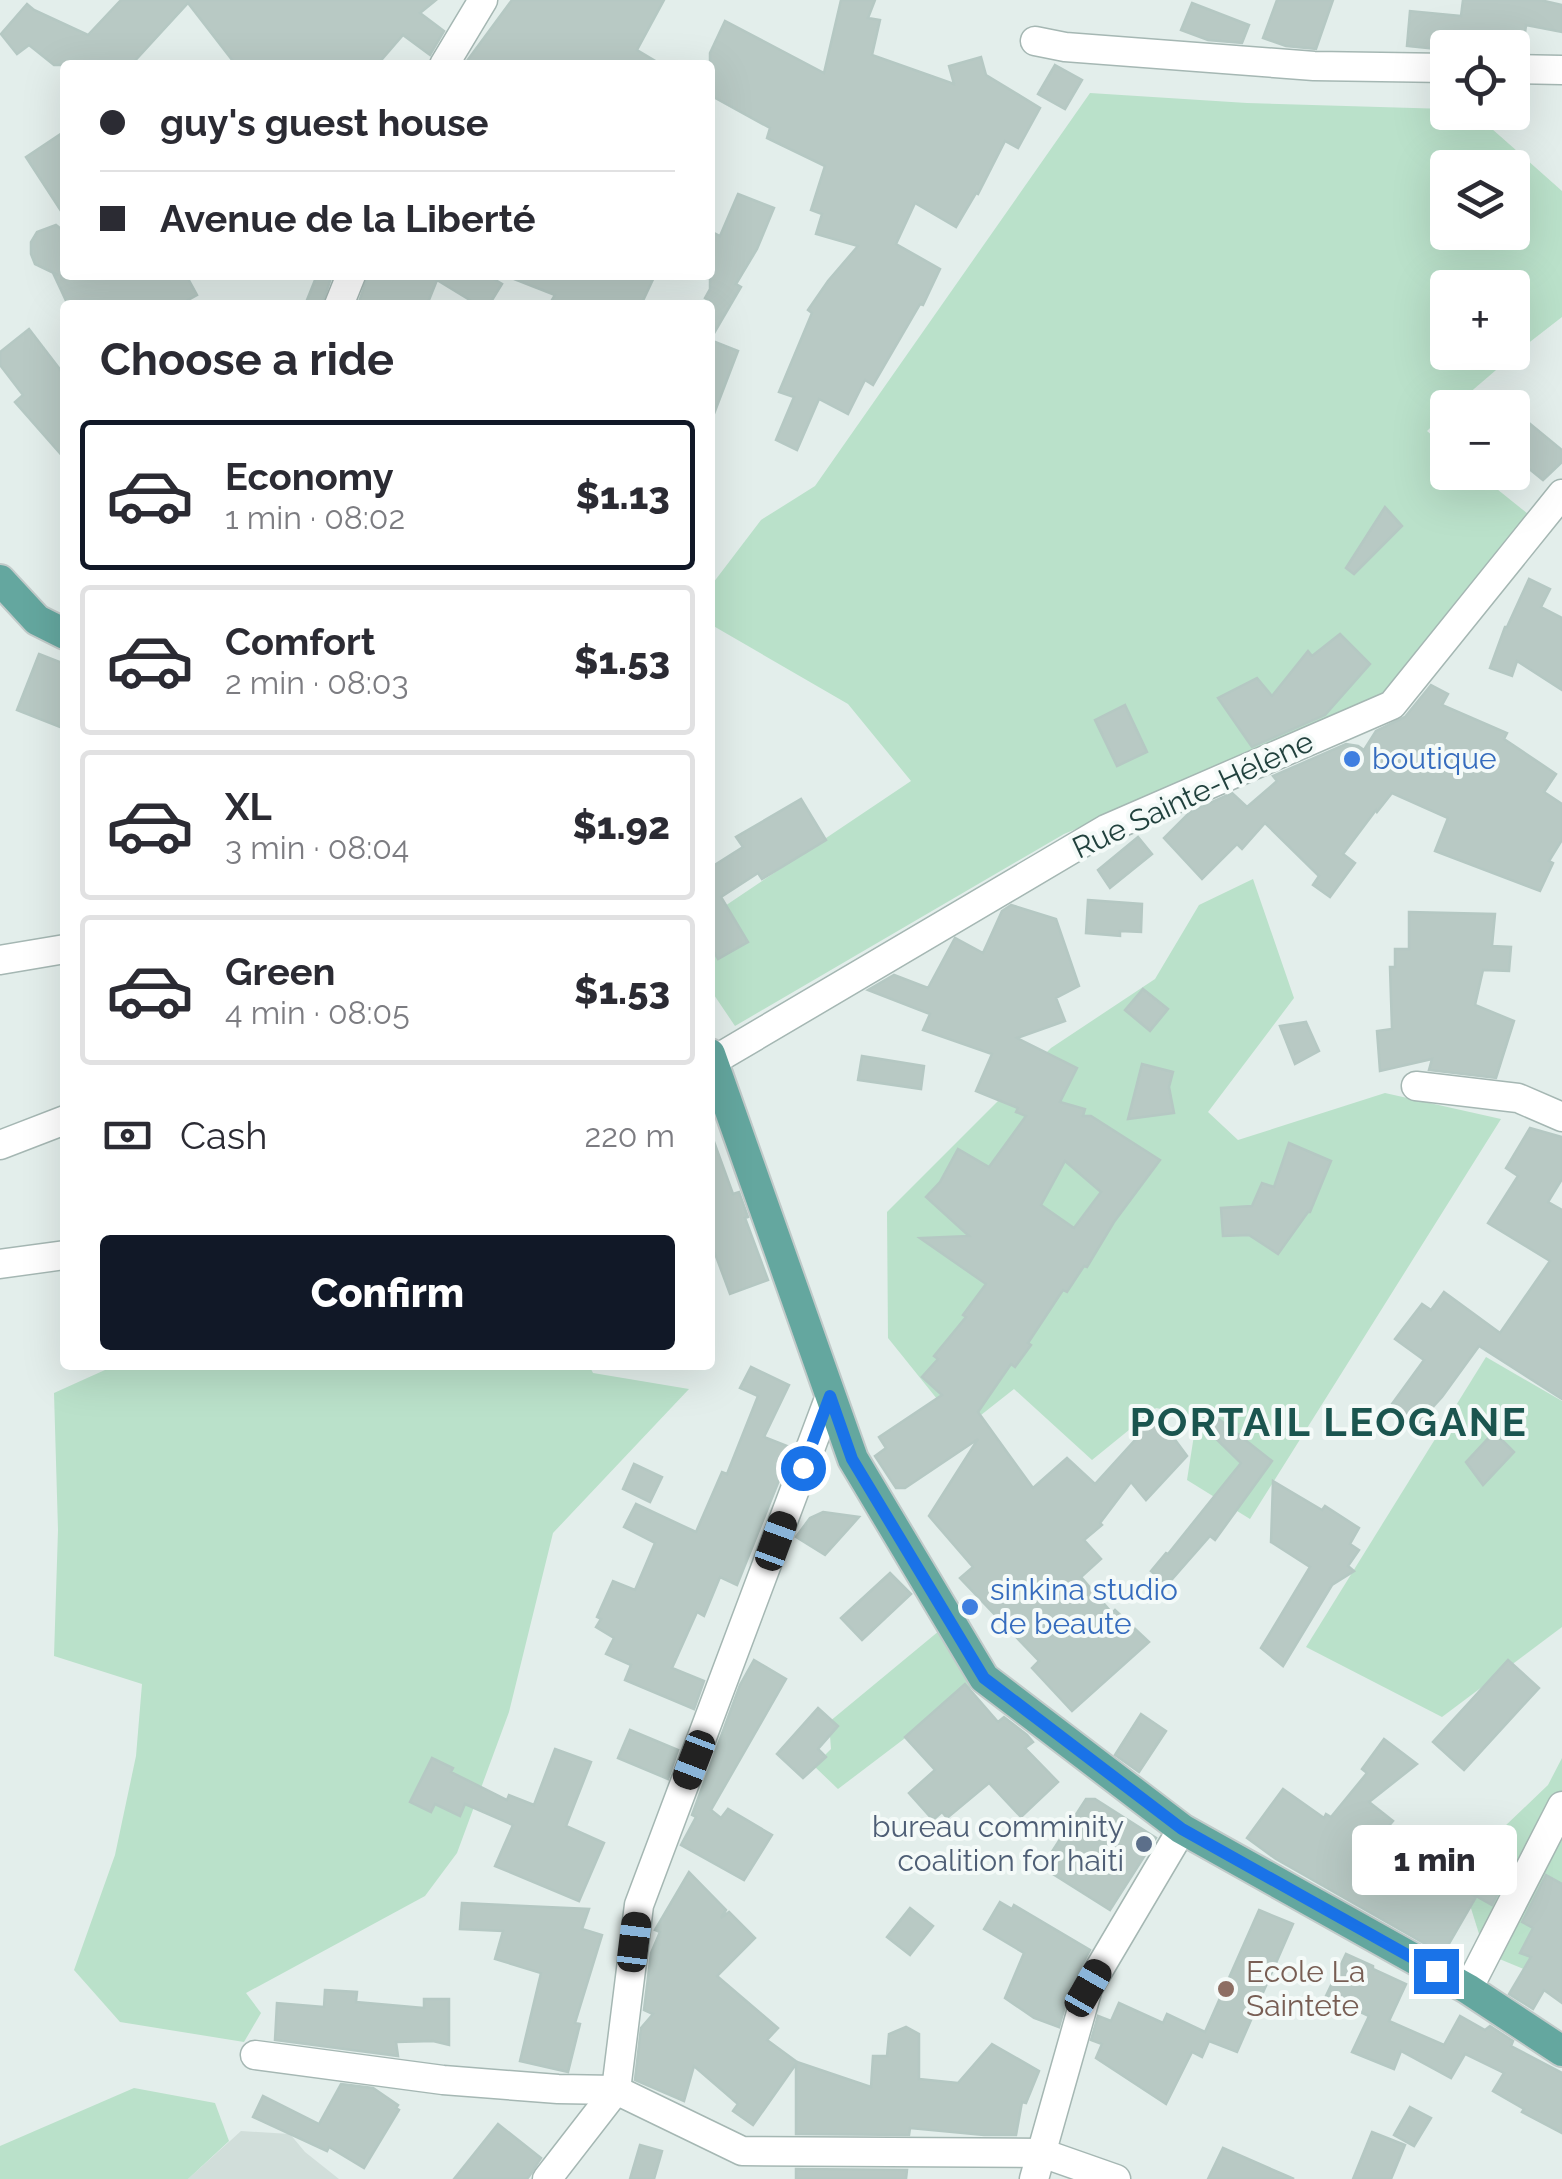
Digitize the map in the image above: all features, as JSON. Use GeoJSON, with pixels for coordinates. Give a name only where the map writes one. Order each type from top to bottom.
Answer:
{"type":"FeatureCollection","features":[{"type":"Feature","properties":{"kind":"main road"},"geometry":{"type":"LineString","coordinates":[[0,580],[37,620],[60,632]]}},
{"type":"Feature","properties":{"kind":"main road"},"geometry":{"type":"LineString","coordinates":[[715,1067],[852,1459],[984,1678],[1182,1829],[1468,1989],[1562,2052]]}},
{"type":"Feature","properties":{"kind":"street"},"geometry":{"type":"LineString","coordinates":[[447,60],[483,0]]}},
{"type":"Feature","properties":{"kind":"street"},"geometry":{"type":"LineString","coordinates":[[1035,41],[1064,47],[1314,66],[1430,68]]}},
{"type":"Feature","properties":{"kind":"street"},"geometry":{"type":"LineString","coordinates":[[1530,69],[1562,70]]}},
{"type":"Feature","properties":{"kind":"street","name":"Rue Sainte-Hélène"},"geometry":{"type":"LineString","coordinates":[[715,1056],[1106,829],[1392,706],[1562,494]]}},
{"type":"Feature","properties":{"kind":"street"},"geometry":{"type":"LineString","coordinates":[[0,960],[60,950]]}},
{"type":"Feature","properties":{"kind":"street"},"geometry":{"type":"LineString","coordinates":[[1416,1086],[1518,1098],[1562,1117]]}},
{"type":"Feature","properties":{"kind":"street"},"geometry":{"type":"LineString","coordinates":[[0,1144],[60,1122]]}},
{"type":"Feature","properties":{"kind":"street"},"geometry":{"type":"LineString","coordinates":[[0,1264],[60,1256]]}},
{"type":"Feature","properties":{"kind":"street"},"geometry":{"type":"LineString","coordinates":[[557,2175],[616,2090],[639,1906],[830,1396]]}},
{"type":"Feature","properties":{"kind":"street"},"geometry":{"type":"LineString","coordinates":[[1468,1989],[1562,1806]]}},
{"type":"Feature","properties":{"kind":"street"},"geometry":{"type":"LineString","coordinates":[[1038,2166],[1088,1988],[1182,1829]]}},
{"type":"Feature","properties":{"kind":"street"},"geometry":{"type":"LineString","coordinates":[[255,2055],[443,2080],[616,2090],[742,2151],[1038,2166],[1116,2179]]}},
{"type":"Feature","properties":{"kind":"shaded area"},"geometry":{"type":"Polygon","coordinates":[[[241,2131],[290,2134],[305,2152],[339,2179],[188,2179],[241,2131]]]}},
{"type":"Feature","properties":{"kind":"green space"},"geometry":{"type":"Polygon","coordinates":[[[1090,93],[1430,108],[1430,130],[1493,130],[1516,150],[1430,150],[1430,250],[1530,250],[1530,163],[1562,191],[1562,317],[1530,342],[1530,270],[1430,270],[1430,370],[1496,370],[1473,390],[1430,390],[1430,490],[1498,490],[1538,522],[1385,700],[1064,834],[735,1026],[715,996],[715,913],[911,781],[848,704],[715,627],[715,580],[761,520],[815,486],[1090,93]]]}},
{"type":"Feature","properties":{"kind":"green space"},"geometry":{"type":"Polygon","coordinates":[[[1253,879],[1294,998],[1208,1112],[1238,1140],[1385,1093],[1501,1119],[1250,1519],[1187,1480],[1197,1416],[1156,1408],[1092,1460],[1014,1389],[962,1430],[888,1338],[887,1212],[1051,1048],[1155,979],[1199,905],[1253,879]]]}},
{"type":"Feature","properties":{"kind":"green space"},"geometry":{"type":"Polygon","coordinates":[[[1486,1357],[1562,1401],[1562,1627],[1442,1717],[1306,1647],[1486,1357]]]}},
{"type":"Feature","properties":{"kind":"green space"},"geometry":{"type":"Polygon","coordinates":[[[105,1370],[592,1370],[689,1389],[553,1533],[509,1712],[457,1853],[425,1896],[246,1993],[261,2013],[244,2042],[120,2022],[74,1970],[115,1855],[136,1756],[142,1684],[54,1656],[58,1530],[54,1393],[105,1370]]]}},
{"type":"Feature","properties":{"kind":"green space"},"geometry":{"type":"Polygon","coordinates":[[[945,1626],[979,1682],[838,1789],[814,1766],[831,1749],[829,1722],[945,1626]]]}},
{"type":"Feature","properties":{"kind":"green space"},"geometry":{"type":"Polygon","coordinates":[[[1562,1758],[1562,1985],[1485,1953],[1459,1870],[1548,1785],[1562,1758]]]}},
{"type":"Feature","properties":{"kind":"green space"},"geometry":{"type":"Polygon","coordinates":[[[134,2088],[215,2103],[229,2141],[188,2179],[0,2179],[0,2146],[134,2088]]]}},
{"type":"Feature","properties":{"kind":"building"},"geometry":{"type":"Polygon","coordinates":[[[121,0],[436,0],[420,13],[444,31],[430,55],[403,35],[381,60],[232,60],[188,3],[136,60],[60,60],[60,65],[54,65],[29,45],[17,54],[1,34],[27,4],[88,35],[121,0]]]}},
{"type":"Feature","properties":{"kind":"building"},"geometry":{"type":"Polygon","coordinates":[[[512,0],[664,0],[637,50],[654,60],[468,60],[512,0]]]}},
{"type":"Feature","properties":{"kind":"building"},"geometry":{"type":"Polygon","coordinates":[[[841,0],[875,0],[868,18],[880,20],[872,55],[954,84],[949,66],[981,57],[986,75],[1040,108],[1018,148],[1005,141],[956,227],[915,203],[896,244],[940,269],[923,305],[920,304],[873,385],[865,380],[848,414],[819,399],[797,450],[776,440],[794,397],[779,392],[812,313],[808,310],[858,246],[816,234],[822,214],[811,210],[825,166],[767,138],[770,128],[715,98],[715,60],[710,60],[710,53],[725,21],[824,73],[841,0]]]}},
{"type":"Feature","properties":{"kind":"building"},"geometry":{"type":"Polygon","coordinates":[[[1277,0],[1333,0],[1316,49],[1286,46],[1263,38],[1277,0]]]}},
{"type":"Feature","properties":{"kind":"building"},"geometry":{"type":"Polygon","coordinates":[[[1463,0],[1540,0],[1562,5],[1562,32],[1526,25],[1525,30],[1430,30],[1430,48],[1407,46],[1410,11],[1461,16],[1463,0]]]}},
{"type":"Feature","properties":{"kind":"building"},"geometry":{"type":"Polygon","coordinates":[[[1192,3],[1249,25],[1242,43],[1208,40],[1181,30],[1192,3]]]}},
{"type":"Feature","properties":{"kind":"building"},"geometry":{"type":"Polygon","coordinates":[[[1055,65],[1082,80],[1065,109],[1038,94],[1055,65]]]}},
{"type":"Feature","properties":{"kind":"building"},"geometry":{"type":"Polygon","coordinates":[[[60,134],[60,209],[26,157],[60,134]]]}},
{"type":"Feature","properties":{"kind":"building"},"geometry":{"type":"Polygon","coordinates":[[[738,194],[774,208],[757,249],[736,284],[741,287],[715,331],[715,300],[705,298],[710,280],[715,280],[715,234],[720,236],[738,194]]]}},
{"type":"Feature","properties":{"kind":"building"},"geometry":{"type":"Polygon","coordinates":[[[56,225],[60,228],[60,280],[189,280],[197,295],[188,300],[66,300],[54,275],[58,275],[35,264],[31,242],[37,232],[56,225]]]}},
{"type":"Feature","properties":{"kind":"building"},"geometry":{"type":"Polygon","coordinates":[[[315,280],[330,280],[324,300],[307,300],[315,280]]]}},
{"type":"Feature","properties":{"kind":"building"},"geometry":{"type":"Polygon","coordinates":[[[366,280],[437,280],[429,300],[360,300],[366,280]]]}},
{"type":"Feature","properties":{"kind":"building"},"geometry":{"type":"Polygon","coordinates":[[[437,280],[495,280],[502,284],[492,300],[470,300],[437,280]]]}},
{"type":"Feature","properties":{"kind":"building"},"geometry":{"type":"Polygon","coordinates":[[[517,280],[653,280],[643,300],[552,300],[555,295],[517,280]]]}},
{"type":"Feature","properties":{"kind":"building"},"geometry":{"type":"Polygon","coordinates":[[[29,329],[60,369],[60,453],[15,402],[23,395],[0,365],[0,352],[29,329]]]}},
{"type":"Feature","properties":{"kind":"building"},"geometry":{"type":"Polygon","coordinates":[[[715,342],[738,351],[715,411],[715,342]]]}},
{"type":"Feature","properties":{"kind":"building"},"geometry":{"type":"Polygon","coordinates":[[[1530,424],[1562,450],[1562,462],[1543,480],[1530,470],[1530,424]]]}},
{"type":"Feature","properties":{"kind":"building"},"geometry":{"type":"Polygon","coordinates":[[[1385,507],[1402,526],[1354,574],[1346,568],[1385,507]]]}},
{"type":"Feature","properties":{"kind":"building"},"geometry":{"type":"Polygon","coordinates":[[[1529,579],[1550,589],[1541,607],[1562,618],[1562,690],[1517,661],[1512,676],[1490,668],[1529,579]]]}},
{"type":"Feature","properties":{"kind":"building"},"geometry":{"type":"Polygon","coordinates":[[[1340,634],[1370,664],[1325,715],[1252,747],[1218,698],[1257,678],[1272,696],[1308,651],[1312,656],[1340,634]]]}},
{"type":"Feature","properties":{"kind":"building"},"geometry":{"type":"Polygon","coordinates":[[[39,654],[60,662],[60,727],[17,710],[39,654]]]}},
{"type":"Feature","properties":{"kind":"building"},"geometry":{"type":"Polygon","coordinates":[[[1431,685],[1448,694],[1442,705],[1507,733],[1504,739],[1556,774],[1544,792],[1562,804],[1562,840],[1549,861],[1553,863],[1540,891],[1435,851],[1448,818],[1392,793],[1343,854],[1355,863],[1330,897],[1313,885],[1319,876],[1265,823],[1242,849],[1237,844],[1202,879],[1164,838],[1190,812],[1232,793],[1247,807],[1277,781],[1273,776],[1346,744],[1364,750],[1376,731],[1405,717],[1431,685]]]}},
{"type":"Feature","properties":{"kind":"building"},"geometry":{"type":"Polygon","coordinates":[[[1125,705],[1147,752],[1117,766],[1095,720],[1125,705]]]}},
{"type":"Feature","properties":{"kind":"building"},"geometry":{"type":"Polygon","coordinates":[[[801,799],[826,840],[762,879],[758,873],[721,897],[748,942],[718,959],[715,865],[743,847],[736,837],[801,799]]]}},
{"type":"Feature","properties":{"kind":"building"},"geometry":{"type":"Polygon","coordinates":[[[1138,837],[1152,854],[1110,888],[1098,870],[1138,837]]]}},
{"type":"Feature","properties":{"kind":"building"},"geometry":{"type":"Polygon","coordinates":[[[1088,900],[1142,904],[1141,932],[1120,931],[1120,936],[1086,933],[1088,900]]]}},
{"type":"Feature","properties":{"kind":"building"},"geometry":{"type":"Polygon","coordinates":[[[1011,905],[1056,919],[1079,986],[1056,998],[1065,1021],[1017,1038],[1077,1068],[1060,1102],[1085,1109],[1083,1116],[1091,1116],[1160,1160],[1114,1222],[1087,1267],[1067,1292],[1063,1290],[1028,1343],[1031,1345],[1015,1367],[1011,1364],[978,1412],[1033,1488],[1067,1458],[1095,1484],[1135,1440],[1131,1433],[1156,1414],[1187,1456],[1146,1500],[1131,1482],[1102,1525],[1084,1540],[1101,1559],[1081,1577],[1112,1613],[1115,1610],[1149,1642],[1072,1711],[1032,1668],[1039,1661],[960,1578],[973,1567],[929,1516],[978,1439],[905,1488],[896,1488],[875,1456],[886,1448],[879,1437],[942,1395],[922,1377],[986,1284],[920,1238],[969,1236],[926,1197],[940,1182],[958,1149],[989,1167],[1026,1116],[1016,1112],[1018,1108],[976,1091],[992,1054],[923,1030],[930,1014],[868,990],[894,975],[928,988],[955,938],[983,953],[1002,911],[1011,905]],[[1065,1161],[1041,1205],[1074,1228],[1101,1192],[1065,1161]]]}},
{"type":"Feature","properties":{"kind":"building"},"geometry":{"type":"Polygon","coordinates":[[[1409,912],[1495,914],[1492,946],[1511,947],[1509,971],[1483,970],[1475,1005],[1514,1021],[1496,1078],[1429,1070],[1432,1059],[1380,1071],[1377,1031],[1392,1029],[1390,967],[1395,967],[1395,949],[1409,949],[1409,912]]]}},
{"type":"Feature","properties":{"kind":"building"},"geometry":{"type":"Polygon","coordinates":[[[1143,989],[1168,1009],[1150,1031],[1125,1010],[1143,989]]]}},
{"type":"Feature","properties":{"kind":"building"},"geometry":{"type":"Polygon","coordinates":[[[1306,1022],[1319,1051],[1295,1064],[1280,1026],[1306,1022]]]}},
{"type":"Feature","properties":{"kind":"building"},"geometry":{"type":"Polygon","coordinates":[[[862,1056],[924,1066],[921,1089],[858,1080],[862,1056]]]}},
{"type":"Feature","properties":{"kind":"building"},"geometry":{"type":"Polygon","coordinates":[[[1142,1064],[1173,1072],[1169,1087],[1174,1113],[1128,1119],[1142,1064]]]}},
{"type":"Feature","properties":{"kind":"building"},"geometry":{"type":"Polygon","coordinates":[[[1530,1128],[1562,1137],[1562,1179],[1548,1202],[1562,1210],[1562,1399],[1479,1346],[1419,1422],[1392,1404],[1424,1360],[1395,1339],[1422,1304],[1431,1310],[1444,1292],[1500,1333],[1550,1261],[1488,1223],[1518,1176],[1506,1168],[1530,1128]]]}},
{"type":"Feature","properties":{"kind":"building"},"geometry":{"type":"Polygon","coordinates":[[[1289,1143],[1331,1161],[1310,1212],[1278,1254],[1249,1235],[1223,1236],[1221,1208],[1252,1206],[1262,1183],[1274,1187],[1289,1143]]]}},
{"type":"Feature","properties":{"kind":"building"},"geometry":{"type":"Polygon","coordinates":[[[715,1144],[733,1194],[739,1192],[768,1280],[730,1294],[715,1254],[715,1144]]]}},
{"type":"Feature","properties":{"kind":"building"},"geometry":{"type":"Polygon","coordinates":[[[751,1367],[789,1385],[764,1437],[792,1448],[737,1585],[720,1577],[704,1616],[697,1612],[672,1668],[704,1681],[694,1709],[625,1680],[631,1665],[606,1654],[614,1638],[596,1627],[601,1619],[597,1617],[613,1581],[635,1590],[655,1543],[624,1527],[636,1504],[696,1532],[722,1472],[727,1474],[758,1396],[740,1388],[751,1367]]]}},
{"type":"Feature","properties":{"kind":"building"},"geometry":{"type":"Polygon","coordinates":[[[1215,1416],[1272,1461],[1215,1540],[1210,1536],[1167,1585],[1151,1571],[1241,1463],[1205,1428],[1215,1416]]]}},
{"type":"Feature","properties":{"kind":"building"},"geometry":{"type":"Polygon","coordinates":[[[1494,1432],[1514,1452],[1483,1485],[1466,1462],[1494,1432]]]}},
{"type":"Feature","properties":{"kind":"building"},"geometry":{"type":"Polygon","coordinates":[[[634,1464],[662,1477],[650,1502],[623,1489],[634,1464]]]}},
{"type":"Feature","properties":{"kind":"building"},"geometry":{"type":"Polygon","coordinates":[[[1273,1481],[1359,1528],[1350,1544],[1359,1550],[1348,1566],[1354,1571],[1332,1585],[1283,1666],[1261,1648],[1310,1567],[1271,1542],[1273,1481]]]}},
{"type":"Feature","properties":{"kind":"building"},"geometry":{"type":"Polygon","coordinates":[[[823,1512],[859,1517],[825,1555],[796,1537],[810,1518],[823,1512]]]}},
{"type":"Feature","properties":{"kind":"building"},"geometry":{"type":"Polygon","coordinates":[[[890,1573],[911,1594],[862,1640],[841,1618],[890,1573]]]}},
{"type":"Feature","properties":{"kind":"building"},"geometry":{"type":"Polygon","coordinates":[[[754,1660],[786,1679],[711,1810],[721,1818],[728,1809],[772,1835],[744,1880],[681,1845],[696,1817],[692,1815],[740,1685],[754,1660]]]}},
{"type":"Feature","properties":{"kind":"building"},"geometry":{"type":"Polygon","coordinates":[[[1508,1660],[1539,1688],[1464,1770],[1433,1742],[1508,1660]]]}},
{"type":"Feature","properties":{"kind":"building"},"geometry":{"type":"Polygon","coordinates":[[[965,1684],[998,1722],[1004,1717],[1027,1735],[1033,1742],[1025,1748],[1058,1782],[1021,1817],[989,1783],[947,1818],[942,1812],[933,1820],[909,1793],[935,1770],[905,1737],[965,1684]]]}},
{"type":"Feature","properties":{"kind":"building"},"geometry":{"type":"Polygon","coordinates":[[[818,1708],[838,1726],[818,1749],[826,1757],[803,1778],[777,1754],[818,1708]]]}},
{"type":"Feature","properties":{"kind":"building"},"geometry":{"type":"Polygon","coordinates":[[[1141,1714],[1166,1731],[1139,1772],[1115,1755],[1141,1714]]]}},
{"type":"Feature","properties":{"kind":"building"},"geometry":{"type":"Polygon","coordinates":[[[630,1730],[678,1750],[668,1779],[618,1758],[630,1730]]]}},
{"type":"Feature","properties":{"kind":"building"},"geometry":{"type":"Polygon","coordinates":[[[1384,1739],[1417,1764],[1369,1802],[1393,1821],[1367,1852],[1414,1881],[1423,1865],[1476,1897],[1443,1954],[1276,1859],[1247,1838],[1283,1789],[1324,1818],[1326,1814],[1331,1817],[1367,1773],[1362,1769],[1384,1739]]]}},
{"type":"Feature","properties":{"kind":"building"},"geometry":{"type":"Polygon","coordinates":[[[555,1749],[591,1762],[566,1826],[604,1843],[579,1901],[495,1866],[513,1825],[465,1804],[460,1816],[435,1804],[431,1812],[410,1802],[432,1758],[507,1800],[509,1795],[534,1805],[555,1749]]]}},
{"type":"Feature","properties":{"kind":"building"},"geometry":{"type":"Polygon","coordinates":[[[1086,1799],[1095,1799],[1156,1838],[1110,1910],[1042,1867],[1086,1799]]]}},
{"type":"Feature","properties":{"kind":"building"},"geometry":{"type":"Polygon","coordinates":[[[1501,1851],[1515,1859],[1492,1905],[1476,1896],[1501,1851]]]}},
{"type":"Feature","properties":{"kind":"building"},"geometry":{"type":"Polygon","coordinates":[[[689,1872],[726,1910],[721,1918],[729,1912],[755,1938],[717,1976],[778,2028],[767,2040],[797,2062],[871,2087],[873,2056],[887,2056],[889,2034],[906,2027],[919,2034],[919,2079],[958,2083],[992,2044],[1039,2071],[1026,2103],[1022,2102],[1016,2135],[910,2128],[909,2135],[796,2134],[796,2064],[753,2125],[733,2111],[738,2104],[694,2066],[684,2101],[635,2080],[641,2028],[653,2014],[644,2010],[651,1953],[660,1932],[655,1930],[689,1872]]]}},
{"type":"Feature","properties":{"kind":"building"},"geometry":{"type":"Polygon","coordinates":[[[1546,1875],[1562,1884],[1562,2003],[1544,1990],[1533,2009],[1509,1994],[1531,1957],[1520,1953],[1533,1928],[1522,1922],[1546,1875]]]}},
{"type":"Feature","properties":{"kind":"building"},"geometry":{"type":"Polygon","coordinates":[[[1000,1902],[1012,1909],[1014,1905],[1090,1950],[1062,2002],[1066,2003],[1059,2027],[1034,2018],[1005,1998],[1024,1953],[984,1929],[1000,1902]]]}},
{"type":"Feature","properties":{"kind":"building"},"geometry":{"type":"Polygon","coordinates":[[[462,1903],[589,1909],[582,1929],[602,1935],[575,2023],[580,2024],[568,2072],[520,2061],[541,1973],[495,1959],[503,1931],[460,1929],[462,1903]]]}},
{"type":"Feature","properties":{"kind":"building"},"geometry":{"type":"Polygon","coordinates":[[[910,1908],[933,1926],[910,1955],[887,1937],[910,1908]]]}},
{"type":"Feature","properties":{"kind":"building"},"geometry":{"type":"Polygon","coordinates":[[[1259,1910],[1293,1924],[1237,2052],[1209,2041],[1202,2057],[1192,2052],[1166,2104],[1096,2058],[1102,2044],[1091,2040],[1098,2016],[1111,2021],[1119,2003],[1163,2023],[1167,2014],[1205,2032],[1259,1910]]]}},
{"type":"Feature","properties":{"kind":"building"},"geometry":{"type":"Polygon","coordinates":[[[1346,1954],[1406,1984],[1389,2021],[1444,2045],[1460,2016],[1485,2030],[1490,2026],[1513,2041],[1511,2046],[1562,2073],[1562,2133],[1493,2091],[1504,2073],[1465,2054],[1451,2078],[1401,2051],[1394,2069],[1352,2052],[1369,2016],[1326,1996],[1346,1954]]]}},
{"type":"Feature","properties":{"kind":"building"},"geometry":{"type":"Polygon","coordinates":[[[325,1990],[357,1992],[356,2002],[424,2008],[424,1999],[449,1999],[449,2045],[433,2041],[396,2042],[398,2056],[275,2040],[277,2003],[324,2007],[325,1990]]]}},
{"type":"Feature","properties":{"kind":"building"},"geometry":{"type":"Polygon","coordinates":[[[341,2084],[373,2088],[398,2105],[399,2110],[364,2168],[329,2147],[327,2151],[253,2117],[263,2096],[319,2124],[341,2084]]]}},
{"type":"Feature","properties":{"kind":"building"},"geometry":{"type":"Polygon","coordinates":[[[1410,2107],[1431,2118],[1414,2146],[1394,2135],[1410,2107]]]}},
{"type":"Feature","properties":{"kind":"building"},"geometry":{"type":"Polygon","coordinates":[[[498,2124],[541,2158],[527,2179],[454,2179],[498,2124]]]}},
{"type":"Feature","properties":{"kind":"building"},"geometry":{"type":"Polygon","coordinates":[[[1372,2132],[1405,2145],[1391,2179],[1353,2179],[1372,2132]]]}},
{"type":"Feature","properties":{"kind":"building"},"geometry":{"type":"Polygon","coordinates":[[[640,2145],[662,2151],[654,2179],[630,2179],[640,2145]]]}},
{"type":"Feature","properties":{"kind":"building"},"geometry":{"type":"Polygon","coordinates":[[[1223,2148],[1294,2179],[1208,2179],[1223,2148]]]}},
{"type":"Feature","properties":{"kind":"building"},"geometry":{"type":"Polygon","coordinates":[[[796,2169],[907,2170],[906,2179],[796,2179],[796,2169]]]}},
{"type":"Feature","properties":{"kind":"place","name":"boutique"},"geometry":{"type":"Point","coordinates":[1352,759]}},
{"type":"Feature","properties":{"kind":"place","name":"sinkina studio de beaute"},"geometry":{"type":"Point","coordinates":[970,1607]}},
{"type":"Feature","properties":{"kind":"place","name":"bureau comminity coalition for haiti"},"geometry":{"type":"Point","coordinates":[1144,1844]}},
{"type":"Feature","properties":{"kind":"place","name":"Ecole La Saintete"},"geometry":{"type":"Point","coordinates":[1226,1989]}},
{"type":"Feature","properties":{"kind":"district","name":"PORTAIL LEOGANE"},"geometry":{"type":"Point","coordinates":[1329,1422]}},
{"type":"Feature","properties":{"kind":"route"},"geometry":{"type":"LineString","coordinates":[[803,1468],[830,1396],[852,1459],[984,1678],[1182,1829],[1436,1971]]}}]}
